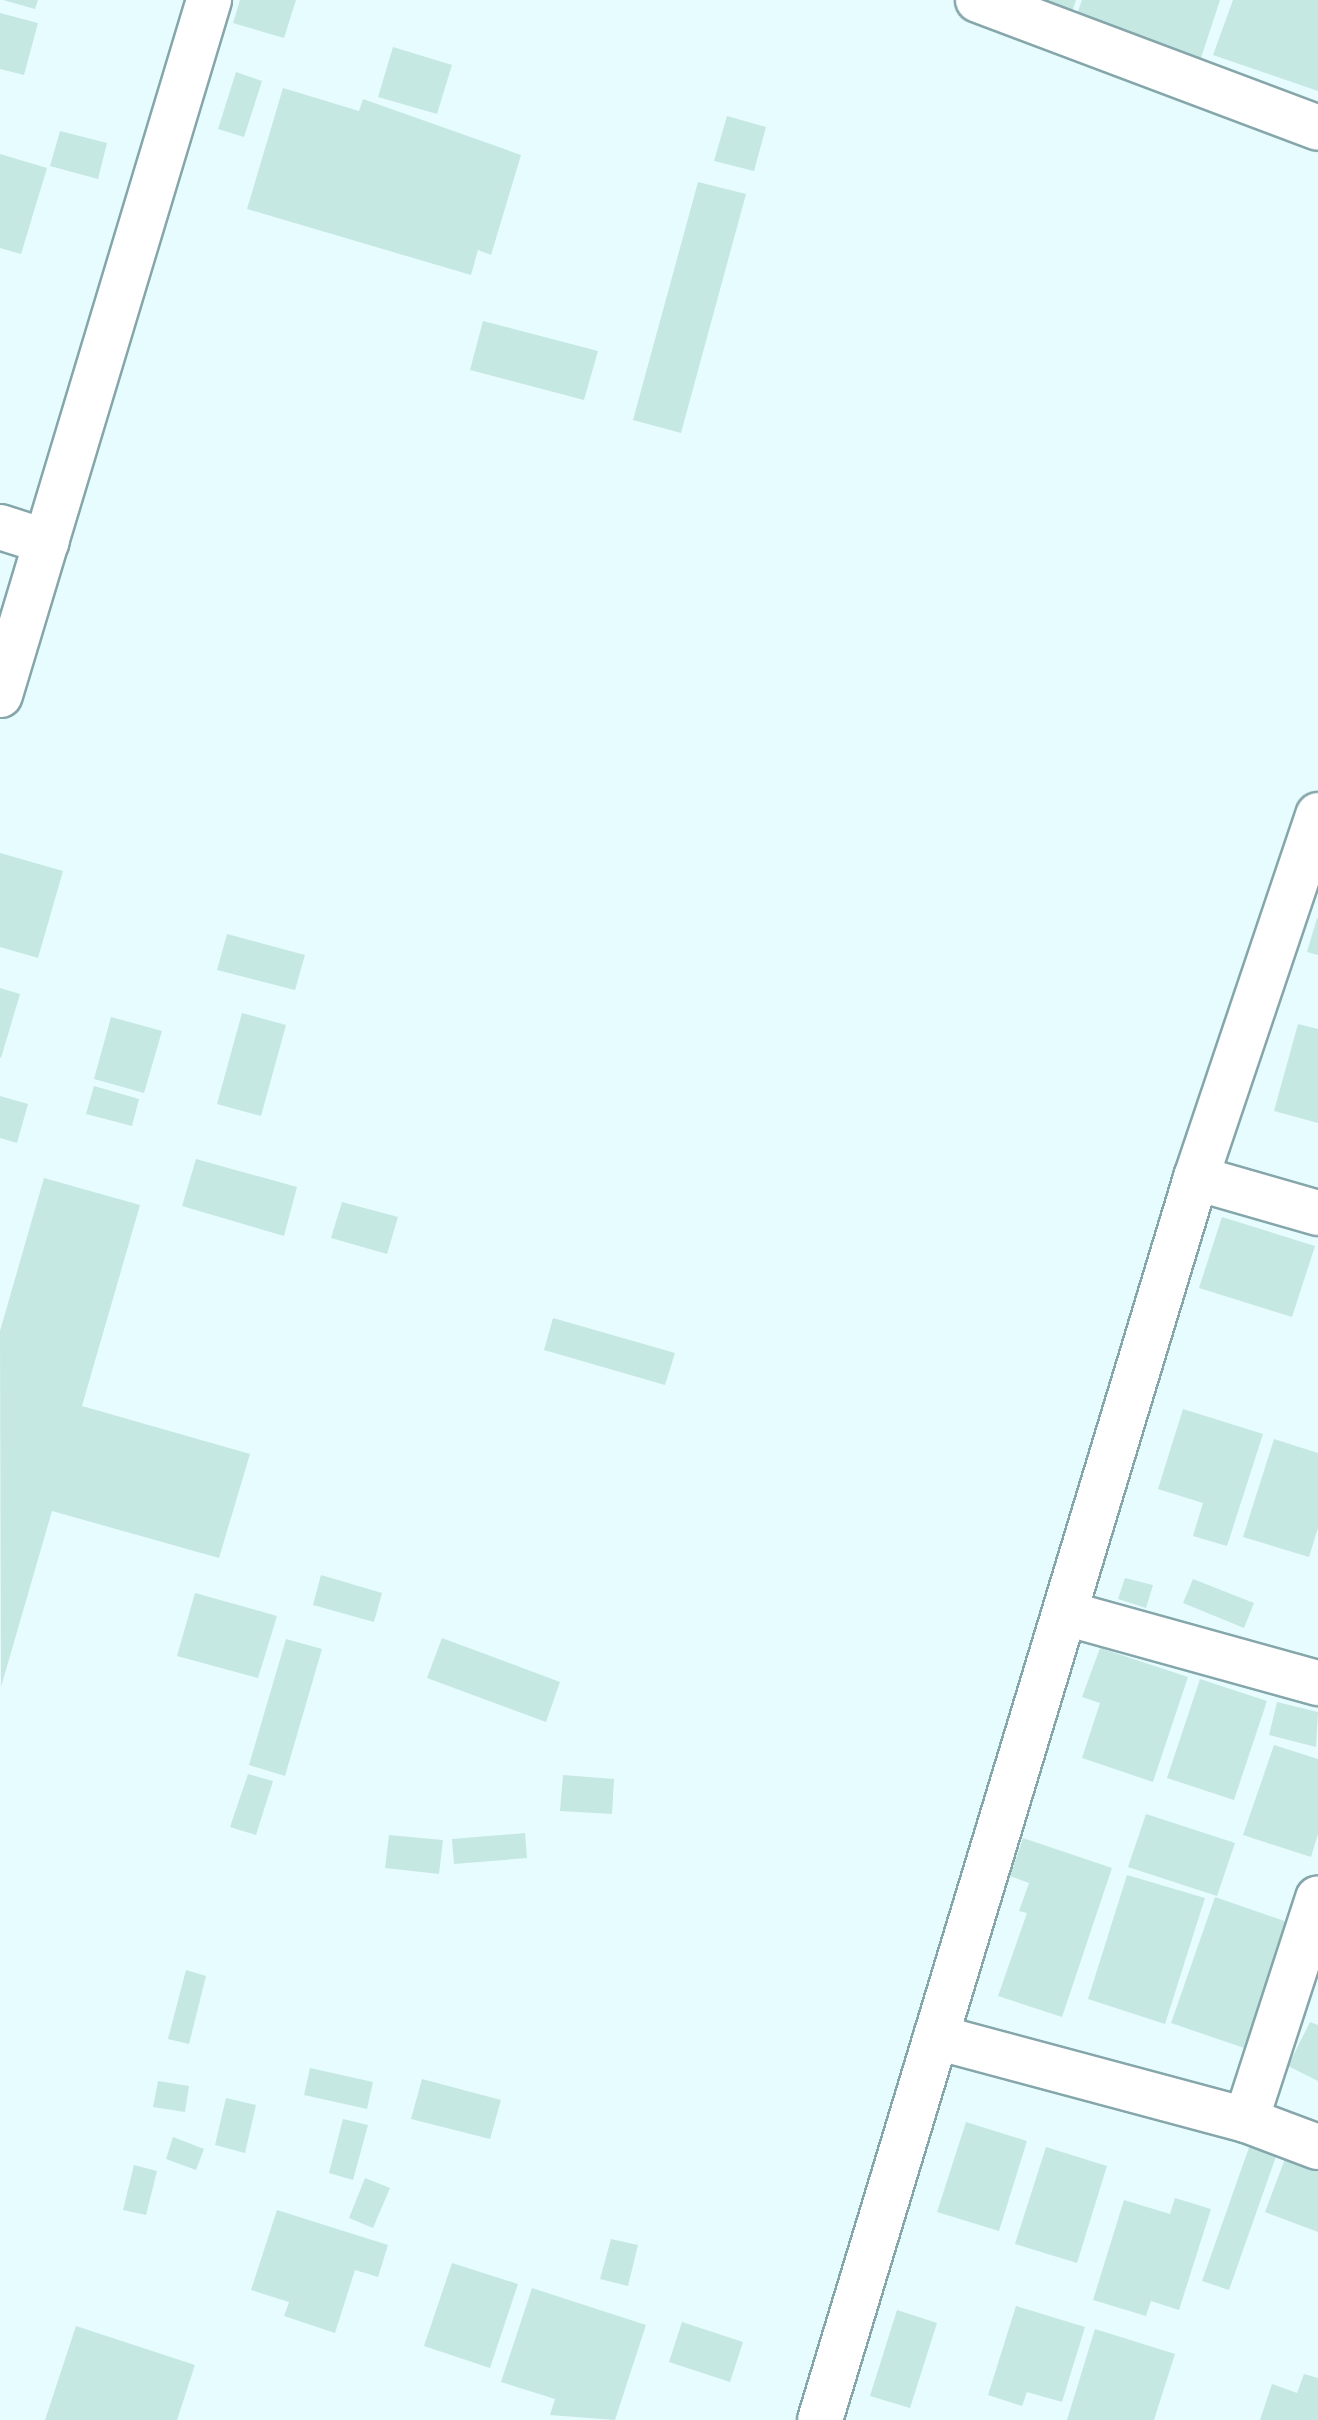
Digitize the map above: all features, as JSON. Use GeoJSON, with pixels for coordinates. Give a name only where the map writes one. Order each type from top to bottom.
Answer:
{"type":"FeatureCollection","features":[{"type":"Feature","properties":{"kind":"street"},"geometry":{"type":"LineString","coordinates":[[0,695],[209,0]]}},
{"type":"Feature","properties":{"kind":"street"},"geometry":{"type":"LineString","coordinates":[[978,0],[1318,128]]}},
{"type":"Feature","properties":{"kind":"street"},"geometry":{"type":"LineString","coordinates":[[0,527],[47,542]]}},
{"type":"Feature","properties":{"kind":"street"},"geometry":{"type":"LineString","coordinates":[[820,2420],[1196,1178],[1318,815]]}},
{"type":"Feature","properties":{"kind":"street"},"geometry":{"type":"LineString","coordinates":[[1196,1178],[1318,1213]]}},
{"type":"Feature","properties":{"kind":"street"},"geometry":{"type":"LineString","coordinates":[[1065,1613],[1318,1683]]}},
{"type":"Feature","properties":{"kind":"street"},"geometry":{"type":"LineString","coordinates":[[1246,2120],[1318,1898]]}},
{"type":"Feature","properties":{"kind":"street"},"geometry":{"type":"LineString","coordinates":[[936,2037],[1246,2120],[1318,2147]]}},
{"type":"Feature","properties":{"kind":"building"},"geometry":{"type":"Polygon","coordinates":[[[3,0],[38,0],[35,9],[3,0]]]}},
{"type":"Feature","properties":{"kind":"building"},"geometry":{"type":"Polygon","coordinates":[[[240,0],[296,0],[284,38],[233,23],[240,0]]]}},
{"type":"Feature","properties":{"kind":"building"},"geometry":{"type":"Polygon","coordinates":[[[1039,0],[1076,0],[1072,12],[1039,0]]]}},
{"type":"Feature","properties":{"kind":"building"},"geometry":{"type":"Polygon","coordinates":[[[1082,0],[1220,0],[1201,58],[1076,17],[1082,0]]]}},
{"type":"Feature","properties":{"kind":"building"},"geometry":{"type":"Polygon","coordinates":[[[1233,0],[1318,0],[1318,91],[1213,55],[1233,0]]]}},
{"type":"Feature","properties":{"kind":"building"},"geometry":{"type":"Polygon","coordinates":[[[0,13],[38,23],[24,75],[0,69],[0,13]]]}},
{"type":"Feature","properties":{"kind":"building"},"geometry":{"type":"Polygon","coordinates":[[[393,47],[452,65],[437,114],[378,97],[393,47]]]}},
{"type":"Feature","properties":{"kind":"building"},"geometry":{"type":"Polygon","coordinates":[[[236,72],[262,81],[244,137],[218,129],[236,72]]]}},
{"type":"Feature","properties":{"kind":"building"},"geometry":{"type":"Polygon","coordinates":[[[283,88],[359,111],[363,99],[521,155],[491,255],[478,250],[471,275],[247,209],[283,88]]]}},
{"type":"Feature","properties":{"kind":"building"},"geometry":{"type":"Polygon","coordinates":[[[727,116],[766,127],[754,171],[714,161],[727,116]]]}},
{"type":"Feature","properties":{"kind":"building"},"geometry":{"type":"Polygon","coordinates":[[[60,131],[107,143],[98,179],[50,166],[60,131]]]}},
{"type":"Feature","properties":{"kind":"building"},"geometry":{"type":"Polygon","coordinates":[[[0,154],[47,168],[21,254],[0,248],[0,154]]]}},
{"type":"Feature","properties":{"kind":"building"},"geometry":{"type":"Polygon","coordinates":[[[698,182],[746,194],[681,433],[633,420],[698,182]]]}},
{"type":"Feature","properties":{"kind":"building"},"geometry":{"type":"Polygon","coordinates":[[[483,321],[598,351],[584,400],[470,370],[483,321]]]}},
{"type":"Feature","properties":{"kind":"building"},"geometry":{"type":"Polygon","coordinates":[[[0,853],[63,871],[38,958],[0,947],[0,853]]]}},
{"type":"Feature","properties":{"kind":"building"},"geometry":{"type":"Polygon","coordinates":[[[1318,919],[1318,955],[1307,952],[1318,919]]]}},
{"type":"Feature","properties":{"kind":"building"},"geometry":{"type":"Polygon","coordinates":[[[227,934],[305,955],[295,990],[217,970],[227,934]]]}},
{"type":"Feature","properties":{"kind":"building"},"geometry":{"type":"Polygon","coordinates":[[[0,988],[20,994],[1,1058],[0,1057],[0,988]]]}},
{"type":"Feature","properties":{"kind":"building"},"geometry":{"type":"Polygon","coordinates":[[[242,1013],[286,1025],[261,1116],[217,1104],[242,1013]]]}},
{"type":"Feature","properties":{"kind":"building"},"geometry":{"type":"Polygon","coordinates":[[[111,1017],[162,1031],[144,1093],[94,1079],[111,1017]]]}},
{"type":"Feature","properties":{"kind":"building"},"geometry":{"type":"Polygon","coordinates":[[[1298,1024],[1318,1029],[1318,1123],[1274,1111],[1298,1024]]]}},
{"type":"Feature","properties":{"kind":"building"},"geometry":{"type":"Polygon","coordinates":[[[94,1086],[139,1099],[132,1126],[86,1114],[94,1086]]]}},
{"type":"Feature","properties":{"kind":"building"},"geometry":{"type":"Polygon","coordinates":[[[0,1096],[28,1104],[17,1143],[0,1138],[0,1096]]]}},
{"type":"Feature","properties":{"kind":"building"},"geometry":{"type":"Polygon","coordinates":[[[196,1159],[297,1187],[284,1236],[182,1206],[196,1159]]]}},
{"type":"Feature","properties":{"kind":"building"},"geometry":{"type":"Polygon","coordinates":[[[44,1178],[140,1205],[82,1406],[250,1454],[219,1558],[52,1511],[1,1687],[0,1331],[44,1178]]]}},
{"type":"Feature","properties":{"kind":"building"},"geometry":{"type":"Polygon","coordinates":[[[342,1202],[398,1217],[387,1254],[331,1238],[342,1202]]]}},
{"type":"Feature","properties":{"kind":"building"},"geometry":{"type":"Polygon","coordinates":[[[1222,1217],[1315,1246],[1292,1317],[1199,1288],[1222,1217]]]}},
{"type":"Feature","properties":{"kind":"building"},"geometry":{"type":"Polygon","coordinates":[[[553,1318],[675,1353],[665,1385],[544,1350],[553,1318]]]}},
{"type":"Feature","properties":{"kind":"building"},"geometry":{"type":"Polygon","coordinates":[[[1183,1409],[1263,1434],[1227,1546],[1193,1536],[1203,1503],[1158,1489],[1183,1409]]]}},
{"type":"Feature","properties":{"kind":"building"},"geometry":{"type":"Polygon","coordinates":[[[1274,1439],[1318,1453],[1318,1528],[1309,1557],[1243,1537],[1274,1439]]]}},
{"type":"Feature","properties":{"kind":"building"},"geometry":{"type":"Polygon","coordinates":[[[321,1575],[382,1593],[374,1622],[313,1605],[321,1575]]]}},
{"type":"Feature","properties":{"kind":"building"},"geometry":{"type":"Polygon","coordinates":[[[1125,1578],[1153,1585],[1146,1608],[1118,1599],[1125,1578]]]}},
{"type":"Feature","properties":{"kind":"building"},"geometry":{"type":"Polygon","coordinates":[[[1193,1579],[1254,1603],[1244,1628],[1183,1603],[1193,1579]]]}},
{"type":"Feature","properties":{"kind":"building"},"geometry":{"type":"Polygon","coordinates":[[[195,1593],[277,1616],[258,1678],[177,1656],[195,1593]]]}},
{"type":"Feature","properties":{"kind":"building"},"geometry":{"type":"Polygon","coordinates":[[[442,1638],[560,1682],[546,1722],[427,1678],[442,1638]]]}},
{"type":"Feature","properties":{"kind":"building"},"geometry":{"type":"Polygon","coordinates":[[[286,1639],[322,1649],[285,1776],[249,1765],[286,1639]]]}},
{"type":"Feature","properties":{"kind":"building"},"geometry":{"type":"Polygon","coordinates":[[[1100,1648],[1188,1677],[1153,1782],[1082,1758],[1100,1703],[1082,1697],[1100,1648]]]}},
{"type":"Feature","properties":{"kind":"building"},"geometry":{"type":"Polygon","coordinates":[[[1200,1679],[1267,1701],[1234,1800],[1167,1778],[1200,1679]]]}},
{"type":"Feature","properties":{"kind":"building"},"geometry":{"type":"Polygon","coordinates":[[[1277,1702],[1318,1712],[1316,1747],[1269,1735],[1277,1702]]]}},
{"type":"Feature","properties":{"kind":"building"},"geometry":{"type":"Polygon","coordinates":[[[1274,1745],[1318,1759],[1318,1834],[1311,1857],[1243,1835],[1274,1745]]]}},
{"type":"Feature","properties":{"kind":"building"},"geometry":{"type":"Polygon","coordinates":[[[248,1774],[273,1781],[256,1835],[230,1827],[248,1774]]]}},
{"type":"Feature","properties":{"kind":"building"},"geometry":{"type":"Polygon","coordinates":[[[563,1775],[614,1779],[612,1814],[560,1811],[563,1775]]]}},
{"type":"Feature","properties":{"kind":"building"},"geometry":{"type":"Polygon","coordinates":[[[1146,1814],[1235,1843],[1217,1896],[1128,1867],[1146,1814]]]}},
{"type":"Feature","properties":{"kind":"building"},"geometry":{"type":"Polygon","coordinates":[[[525,1833],[527,1858],[454,1864],[452,1839],[525,1833]]]}},
{"type":"Feature","properties":{"kind":"building"},"geometry":{"type":"Polygon","coordinates":[[[389,1835],[443,1840],[439,1874],[385,1868],[389,1835]]]}},
{"type":"Feature","properties":{"kind":"building"},"geometry":{"type":"Polygon","coordinates":[[[1023,1838],[1112,1868],[1062,2017],[998,1996],[1027,1913],[1019,1911],[1029,1883],[1010,1876],[1023,1838]]]}},
{"type":"Feature","properties":{"kind":"building"},"geometry":{"type":"Polygon","coordinates":[[[1127,1875],[1205,1898],[1165,2024],[1088,1999],[1127,1875]]]}},
{"type":"Feature","properties":{"kind":"building"},"geometry":{"type":"Polygon","coordinates":[[[1215,1897],[1293,1924],[1250,2050],[1171,2023],[1215,1897]]]}},
{"type":"Feature","properties":{"kind":"building"},"geometry":{"type":"Polygon","coordinates":[[[186,1970],[206,1976],[189,2044],[168,2039],[186,1970]]]}},
{"type":"Feature","properties":{"kind":"building"},"geometry":{"type":"Polygon","coordinates":[[[1310,2022],[1318,2025],[1318,2081],[1288,2066],[1310,2022]]]}},
{"type":"Feature","properties":{"kind":"building"},"geometry":{"type":"Polygon","coordinates":[[[310,2068],[373,2082],[367,2109],[304,2095],[310,2068]]]}},
{"type":"Feature","properties":{"kind":"building"},"geometry":{"type":"Polygon","coordinates":[[[422,2079],[501,2100],[490,2139],[411,2119],[422,2079]]]}},
{"type":"Feature","properties":{"kind":"building"},"geometry":{"type":"Polygon","coordinates":[[[158,2081],[189,2086],[185,2112],[153,2107],[158,2081]]]}},
{"type":"Feature","properties":{"kind":"building"},"geometry":{"type":"Polygon","coordinates":[[[226,2098],[256,2105],[245,2153],[215,2145],[226,2098]]]}},
{"type":"Feature","properties":{"kind":"building"},"geometry":{"type":"Polygon","coordinates":[[[343,2119],[368,2125],[353,2180],[329,2173],[343,2119]]]}},
{"type":"Feature","properties":{"kind":"building"},"geometry":{"type":"Polygon","coordinates":[[[966,2122],[1027,2141],[999,2231],[937,2212],[966,2122]]]}},
{"type":"Feature","properties":{"kind":"building"},"geometry":{"type":"Polygon","coordinates":[[[1253,2136],[1280,2145],[1229,2290],[1202,2281],[1253,2136]]]}},
{"type":"Feature","properties":{"kind":"building"},"geometry":{"type":"Polygon","coordinates":[[[173,2137],[204,2149],[196,2170],[166,2159],[173,2137]]]}},
{"type":"Feature","properties":{"kind":"building"},"geometry":{"type":"Polygon","coordinates":[[[1046,2147],[1107,2166],[1077,2263],[1015,2244],[1046,2147]]]}},
{"type":"Feature","properties":{"kind":"building"},"geometry":{"type":"Polygon","coordinates":[[[1289,2148],[1318,2159],[1318,2232],[1265,2212],[1289,2148]]]}},
{"type":"Feature","properties":{"kind":"building"},"geometry":{"type":"Polygon","coordinates":[[[134,2165],[157,2171],[146,2215],[123,2210],[134,2165]]]}},
{"type":"Feature","properties":{"kind":"building"},"geometry":{"type":"Polygon","coordinates":[[[365,2178],[390,2188],[373,2228],[349,2218],[365,2178]]]}},
{"type":"Feature","properties":{"kind":"building"},"geometry":{"type":"Polygon","coordinates":[[[1175,2198],[1211,2209],[1179,2310],[1151,2301],[1146,2316],[1093,2300],[1124,2200],[1170,2214],[1175,2198]]]}},
{"type":"Feature","properties":{"kind":"building"},"geometry":{"type":"Polygon","coordinates":[[[277,2210],[388,2245],[378,2277],[355,2270],[335,2333],[284,2316],[289,2302],[251,2290],[277,2210]]]}},
{"type":"Feature","properties":{"kind":"building"},"geometry":{"type":"Polygon","coordinates":[[[611,2239],[638,2245],[628,2286],[600,2279],[611,2239]]]}},
{"type":"Feature","properties":{"kind":"building"},"geometry":{"type":"Polygon","coordinates":[[[452,2263],[518,2284],[490,2368],[424,2346],[452,2263]]]}},
{"type":"Feature","properties":{"kind":"building"},"geometry":{"type":"Polygon","coordinates":[[[532,2288],[646,2325],[615,2420],[550,2415],[555,2399],[501,2382],[532,2288]]]}},
{"type":"Feature","properties":{"kind":"building"},"geometry":{"type":"Polygon","coordinates":[[[1016,2306],[1085,2327],[1062,2402],[1027,2392],[1022,2406],[988,2395],[1016,2306]]]}},
{"type":"Feature","properties":{"kind":"building"},"geometry":{"type":"Polygon","coordinates":[[[897,2310],[937,2323],[910,2408],[870,2396],[897,2310]]]}},
{"type":"Feature","properties":{"kind":"building"},"geometry":{"type":"Polygon","coordinates":[[[682,2322],[743,2342],[730,2382],[669,2362],[682,2322]]]}},
{"type":"Feature","properties":{"kind":"building"},"geometry":{"type":"Polygon","coordinates":[[[76,2326],[195,2365],[177,2420],[45,2420],[76,2326]]]}},
{"type":"Feature","properties":{"kind":"building"},"geometry":{"type":"Polygon","coordinates":[[[1095,2329],[1175,2354],[1154,2420],[1067,2420],[1095,2329]]]}},
{"type":"Feature","properties":{"kind":"building"},"geometry":{"type":"Polygon","coordinates":[[[1304,2374],[1318,2378],[1318,2420],[1260,2420],[1272,2384],[1297,2393],[1304,2374]]]}}]}
